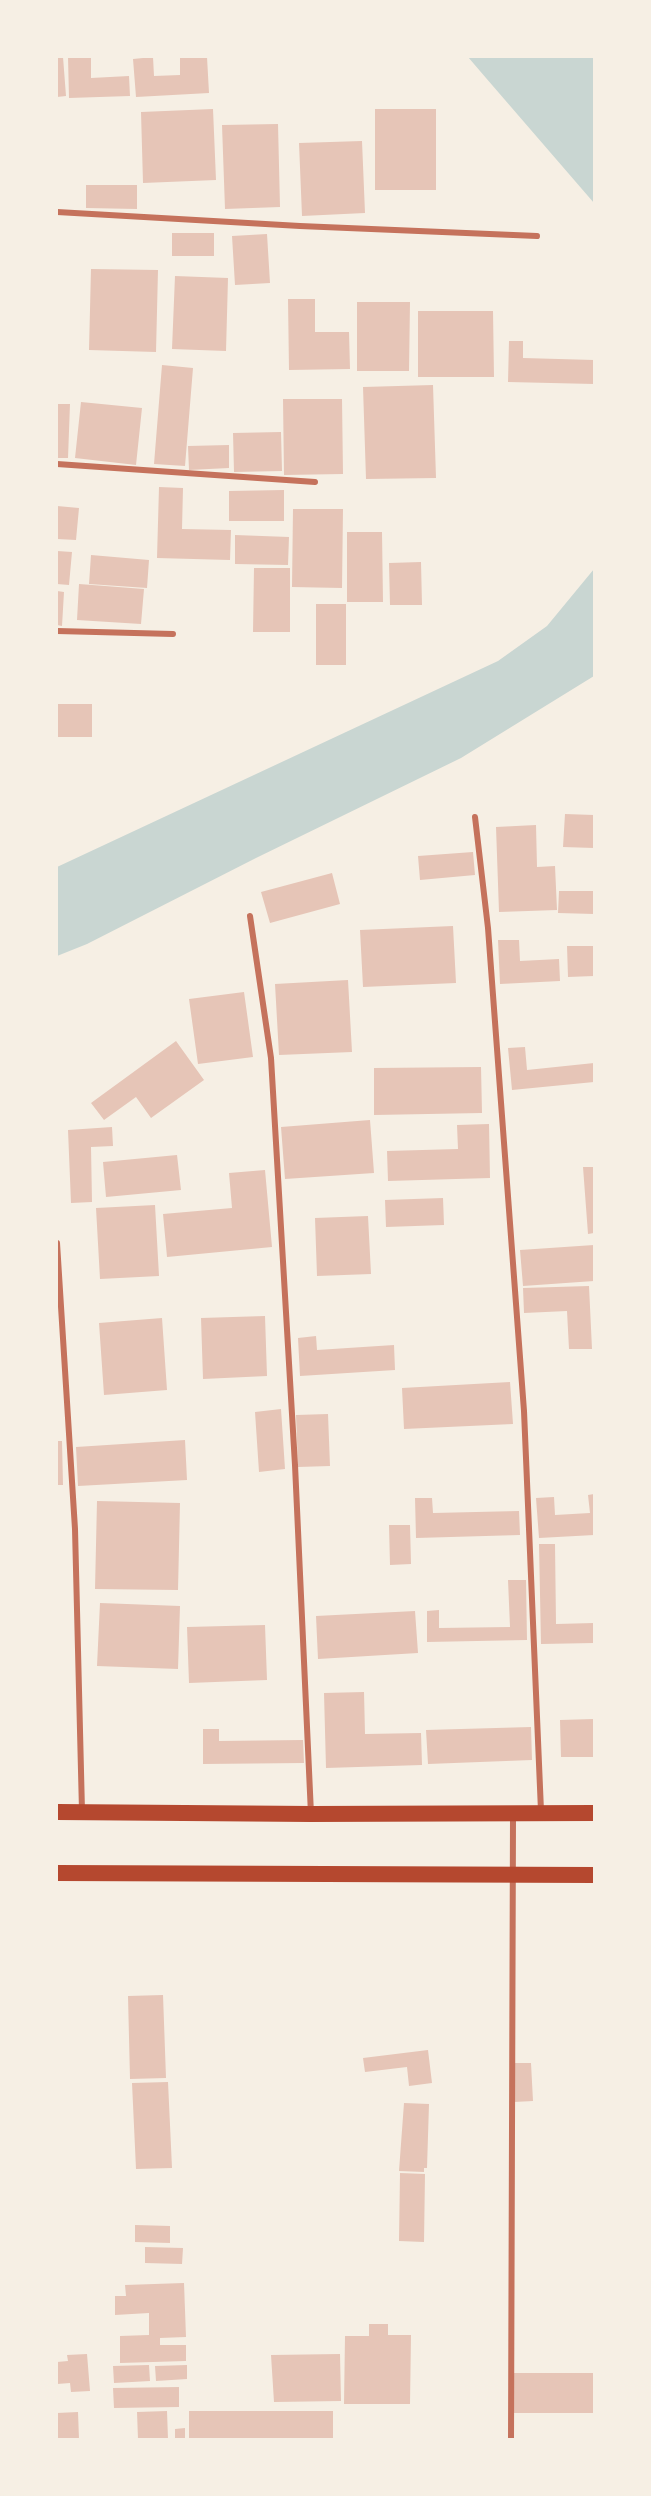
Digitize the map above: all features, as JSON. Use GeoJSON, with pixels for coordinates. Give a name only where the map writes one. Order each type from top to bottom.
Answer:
{"type":"FeatureCollection","features":[{"type":"Feature","properties":{"kind":"highway"},"geometry":{"type":"LineString","coordinates":[[57,1812],[594,1813]]}},
{"type":"Feature","properties":{"kind":"highway"},"geometry":{"type":"LineString","coordinates":[[57,1873],[594,1875]]}},
{"type":"Feature","properties":{"kind":"street"},"geometry":{"type":"LineString","coordinates":[[57,212],[537,236]]}},
{"type":"Feature","properties":{"kind":"street"},"geometry":{"type":"LineString","coordinates":[[57,464],[315,482]]}},
{"type":"Feature","properties":{"kind":"street"},"geometry":{"type":"LineString","coordinates":[[57,632],[173,633]]}},
{"type":"Feature","properties":{"kind":"street"},"geometry":{"type":"LineString","coordinates":[[475,818],[488,928],[523,1399],[541,1812]]}},
{"type":"Feature","properties":{"kind":"street"},"geometry":{"type":"LineString","coordinates":[[250,916],[271,1058],[295,1465],[311,1814]]}},
{"type":"Feature","properties":{"kind":"street"},"geometry":{"type":"LineString","coordinates":[[57,1243],[75,1529],[82,1812]]}},
{"type":"Feature","properties":{"kind":"street"},"geometry":{"type":"LineString","coordinates":[[511,2439],[513,1813]]}},
{"type":"Feature","properties":{"kind":"shaded area"},"geometry":{"type":"Polygon","coordinates":[[[468,57],[594,57],[594,203],[486,78],[468,57]]]}},
{"type":"Feature","properties":{"kind":"shaded area"},"geometry":{"type":"Polygon","coordinates":[[[594,569],[594,676],[461,758],[87,944],[57,956],[57,867],[498,661],[547,626],[594,569]]]}},
{"type":"Feature","properties":{"kind":"building"},"geometry":{"type":"Polygon","coordinates":[[[57,57],[63,57],[66,96],[57,97],[57,57]]]}},
{"type":"Feature","properties":{"kind":"building"},"geometry":{"type":"Polygon","coordinates":[[[68,57],[91,57],[91,78],[129,76],[130,96],[69,98],[68,57]]]}},
{"type":"Feature","properties":{"kind":"building"},"geometry":{"type":"Polygon","coordinates":[[[153,57],[154,76],[180,75],[180,57],[207,57],[209,93],[136,97],[133,59],[153,57]]]}},
{"type":"Feature","properties":{"kind":"building"},"geometry":{"type":"Polygon","coordinates":[[[213,109],[216,180],[143,183],[141,112],[213,109]]]}},
{"type":"Feature","properties":{"kind":"building"},"geometry":{"type":"Polygon","coordinates":[[[375,109],[436,109],[436,190],[375,190],[375,109]]]}},
{"type":"Feature","properties":{"kind":"building"},"geometry":{"type":"Polygon","coordinates":[[[278,124],[280,207],[225,209],[222,125],[278,124]]]}},
{"type":"Feature","properties":{"kind":"building"},"geometry":{"type":"Polygon","coordinates":[[[362,141],[365,213],[302,216],[299,143],[362,141]]]}},
{"type":"Feature","properties":{"kind":"building"},"geometry":{"type":"Polygon","coordinates":[[[86,185],[137,185],[137,209],[86,208],[86,185]]]}},
{"type":"Feature","properties":{"kind":"building"},"geometry":{"type":"Polygon","coordinates":[[[172,233],[214,233],[214,256],[172,256],[172,233]]]}},
{"type":"Feature","properties":{"kind":"building"},"geometry":{"type":"Polygon","coordinates":[[[267,234],[270,283],[235,285],[232,236],[267,234]]]}},
{"type":"Feature","properties":{"kind":"building"},"geometry":{"type":"Polygon","coordinates":[[[91,269],[158,270],[156,352],[89,350],[91,269]]]}},
{"type":"Feature","properties":{"kind":"building"},"geometry":{"type":"Polygon","coordinates":[[[175,276],[228,278],[226,351],[172,349],[175,276]]]}},
{"type":"Feature","properties":{"kind":"building"},"geometry":{"type":"Polygon","coordinates":[[[288,299],[315,299],[315,332],[349,332],[350,369],[289,370],[288,299]]]}},
{"type":"Feature","properties":{"kind":"building"},"geometry":{"type":"Polygon","coordinates":[[[357,302],[410,302],[409,371],[357,371],[357,302]]]}},
{"type":"Feature","properties":{"kind":"building"},"geometry":{"type":"Polygon","coordinates":[[[418,311],[493,311],[494,377],[418,377],[418,311]]]}},
{"type":"Feature","properties":{"kind":"building"},"geometry":{"type":"Polygon","coordinates":[[[509,341],[523,341],[523,358],[594,360],[594,384],[508,382],[509,341]]]}},
{"type":"Feature","properties":{"kind":"building"},"geometry":{"type":"Polygon","coordinates":[[[162,365],[193,368],[185,466],[154,464],[162,365]]]}},
{"type":"Feature","properties":{"kind":"building"},"geometry":{"type":"Polygon","coordinates":[[[433,385],[436,478],[366,479],[363,387],[433,385]]]}},
{"type":"Feature","properties":{"kind":"building"},"geometry":{"type":"Polygon","coordinates":[[[283,399],[342,399],[343,474],[284,475],[283,399]]]}},
{"type":"Feature","properties":{"kind":"building"},"geometry":{"type":"Polygon","coordinates":[[[81,402],[142,408],[136,465],[75,458],[81,402]]]}},
{"type":"Feature","properties":{"kind":"building"},"geometry":{"type":"Polygon","coordinates":[[[57,404],[70,404],[68,458],[57,458],[57,404]]]}},
{"type":"Feature","properties":{"kind":"building"},"geometry":{"type":"Polygon","coordinates":[[[281,432],[282,471],[234,472],[233,433],[281,432]]]}},
{"type":"Feature","properties":{"kind":"building"},"geometry":{"type":"Polygon","coordinates":[[[229,445],[229,468],[189,470],[188,446],[229,445]]]}},
{"type":"Feature","properties":{"kind":"building"},"geometry":{"type":"Polygon","coordinates":[[[159,487],[183,488],[182,529],[231,530],[230,560],[157,558],[159,487]]]}},
{"type":"Feature","properties":{"kind":"building"},"geometry":{"type":"Polygon","coordinates":[[[284,490],[284,521],[229,521],[229,491],[284,490]]]}},
{"type":"Feature","properties":{"kind":"building"},"geometry":{"type":"Polygon","coordinates":[[[57,506],[79,508],[76,540],[57,539],[57,506]]]}},
{"type":"Feature","properties":{"kind":"building"},"geometry":{"type":"Polygon","coordinates":[[[293,509],[343,509],[342,588],[292,587],[293,509]]]}},
{"type":"Feature","properties":{"kind":"building"},"geometry":{"type":"Polygon","coordinates":[[[347,532],[382,532],[383,602],[347,602],[347,532]]]}},
{"type":"Feature","properties":{"kind":"building"},"geometry":{"type":"Polygon","coordinates":[[[235,535],[289,537],[288,565],[235,564],[235,535]]]}},
{"type":"Feature","properties":{"kind":"building"},"geometry":{"type":"Polygon","coordinates":[[[57,551],[72,552],[69,585],[57,584],[57,551]]]}},
{"type":"Feature","properties":{"kind":"building"},"geometry":{"type":"Polygon","coordinates":[[[91,555],[149,560],[147,588],[89,584],[91,555]]]}},
{"type":"Feature","properties":{"kind":"building"},"geometry":{"type":"Polygon","coordinates":[[[421,562],[422,605],[390,605],[389,563],[421,562]]]}},
{"type":"Feature","properties":{"kind":"building"},"geometry":{"type":"Polygon","coordinates":[[[254,568],[290,568],[290,632],[253,632],[254,568]]]}},
{"type":"Feature","properties":{"kind":"building"},"geometry":{"type":"Polygon","coordinates":[[[79,584],[144,589],[141,624],[77,620],[79,584]]]}},
{"type":"Feature","properties":{"kind":"building"},"geometry":{"type":"Polygon","coordinates":[[[57,591],[64,592],[62,626],[57,625],[57,591]]]}},
{"type":"Feature","properties":{"kind":"building"},"geometry":{"type":"Polygon","coordinates":[[[316,604],[346,604],[346,665],[316,665],[316,604]]]}},
{"type":"Feature","properties":{"kind":"building"},"geometry":{"type":"Polygon","coordinates":[[[57,704],[92,704],[92,737],[57,737],[57,704]]]}},
{"type":"Feature","properties":{"kind":"building"},"geometry":{"type":"Polygon","coordinates":[[[565,814],[594,815],[594,848],[563,847],[565,814]]]}},
{"type":"Feature","properties":{"kind":"building"},"geometry":{"type":"Polygon","coordinates":[[[536,825],[537,867],[555,866],[557,910],[499,912],[496,827],[536,825]]]}},
{"type":"Feature","properties":{"kind":"building"},"geometry":{"type":"Polygon","coordinates":[[[473,852],[475,875],[420,880],[418,856],[473,852]]]}},
{"type":"Feature","properties":{"kind":"building"},"geometry":{"type":"Polygon","coordinates":[[[332,873],[340,904],[270,923],[261,892],[332,873]]]}},
{"type":"Feature","properties":{"kind":"building"},"geometry":{"type":"Polygon","coordinates":[[[559,891],[594,891],[594,914],[558,913],[559,891]]]}},
{"type":"Feature","properties":{"kind":"building"},"geometry":{"type":"Polygon","coordinates":[[[453,926],[456,983],[363,987],[360,930],[453,926]]]}},
{"type":"Feature","properties":{"kind":"building"},"geometry":{"type":"Polygon","coordinates":[[[498,940],[519,940],[520,961],[559,959],[560,981],[500,984],[498,940]]]}},
{"type":"Feature","properties":{"kind":"building"},"geometry":{"type":"Polygon","coordinates":[[[567,946],[594,946],[594,976],[568,977],[567,946]]]}},
{"type":"Feature","properties":{"kind":"building"},"geometry":{"type":"Polygon","coordinates":[[[348,980],[352,1052],[279,1055],[275,984],[348,980]]]}},
{"type":"Feature","properties":{"kind":"building"},"geometry":{"type":"Polygon","coordinates":[[[244,992],[253,1057],[198,1064],[189,999],[244,992]]]}},
{"type":"Feature","properties":{"kind":"building"},"geometry":{"type":"Polygon","coordinates":[[[176,1041],[204,1080],[151,1118],[136,1097],[104,1120],[91,1103],[176,1041]]]}},
{"type":"Feature","properties":{"kind":"building"},"geometry":{"type":"Polygon","coordinates":[[[525,1047],[527,1070],[594,1063],[594,1082],[512,1090],[508,1048],[525,1047]]]}},
{"type":"Feature","properties":{"kind":"building"},"geometry":{"type":"Polygon","coordinates":[[[481,1067],[482,1113],[374,1115],[374,1068],[481,1067]]]}},
{"type":"Feature","properties":{"kind":"building"},"geometry":{"type":"Polygon","coordinates":[[[370,1120],[374,1173],[285,1179],[281,1127],[370,1120]]]}},
{"type":"Feature","properties":{"kind":"building"},"geometry":{"type":"Polygon","coordinates":[[[489,1124],[490,1178],[388,1181],[387,1151],[458,1149],[457,1125],[489,1124]]]}},
{"type":"Feature","properties":{"kind":"building"},"geometry":{"type":"Polygon","coordinates":[[[112,1127],[113,1146],[91,1147],[92,1202],[71,1203],[68,1130],[112,1127]]]}},
{"type":"Feature","properties":{"kind":"building"},"geometry":{"type":"Polygon","coordinates":[[[177,1155],[181,1190],[106,1197],[103,1162],[177,1155]]]}},
{"type":"Feature","properties":{"kind":"building"},"geometry":{"type":"Polygon","coordinates":[[[583,1167],[594,1167],[594,1233],[588,1234],[583,1167]]]}},
{"type":"Feature","properties":{"kind":"building"},"geometry":{"type":"Polygon","coordinates":[[[265,1170],[272,1247],[167,1257],[163,1214],[232,1208],[229,1173],[265,1170]]]}},
{"type":"Feature","properties":{"kind":"building"},"geometry":{"type":"Polygon","coordinates":[[[443,1198],[444,1225],[386,1227],[385,1200],[443,1198]]]}},
{"type":"Feature","properties":{"kind":"building"},"geometry":{"type":"Polygon","coordinates":[[[155,1205],[159,1276],[100,1279],[96,1208],[155,1205]]]}},
{"type":"Feature","properties":{"kind":"building"},"geometry":{"type":"Polygon","coordinates":[[[368,1216],[371,1274],[317,1276],[315,1218],[368,1216]]]}},
{"type":"Feature","properties":{"kind":"building"},"geometry":{"type":"Polygon","coordinates":[[[594,1245],[594,1281],[523,1286],[520,1250],[594,1245]]]}},
{"type":"Feature","properties":{"kind":"building"},"geometry":{"type":"Polygon","coordinates":[[[589,1286],[592,1349],[569,1349],[567,1311],[524,1313],[523,1288],[589,1286]]]}},
{"type":"Feature","properties":{"kind":"building"},"geometry":{"type":"Polygon","coordinates":[[[265,1316],[267,1376],[203,1379],[201,1318],[265,1316]]]}},
{"type":"Feature","properties":{"kind":"building"},"geometry":{"type":"Polygon","coordinates":[[[162,1318],[167,1390],[104,1395],[99,1323],[162,1318]]]}},
{"type":"Feature","properties":{"kind":"building"},"geometry":{"type":"Polygon","coordinates":[[[316,1336],[317,1350],[394,1345],[395,1370],[300,1376],[298,1338],[316,1336]]]}},
{"type":"Feature","properties":{"kind":"building"},"geometry":{"type":"Polygon","coordinates":[[[510,1382],[513,1424],[404,1429],[402,1388],[510,1382]]]}},
{"type":"Feature","properties":{"kind":"building"},"geometry":{"type":"Polygon","coordinates":[[[281,1409],[285,1469],[259,1472],[255,1412],[281,1409]]]}},
{"type":"Feature","properties":{"kind":"building"},"geometry":{"type":"Polygon","coordinates":[[[328,1414],[330,1466],[298,1467],[296,1415],[328,1414]]]}},
{"type":"Feature","properties":{"kind":"building"},"geometry":{"type":"Polygon","coordinates":[[[185,1440],[187,1480],[78,1486],[76,1447],[185,1440]]]}},
{"type":"Feature","properties":{"kind":"building"},"geometry":{"type":"Polygon","coordinates":[[[57,1441],[62,1441],[63,1485],[57,1485],[57,1441]]]}},
{"type":"Feature","properties":{"kind":"building"},"geometry":{"type":"Polygon","coordinates":[[[594,1494],[594,1535],[539,1538],[536,1498],[554,1497],[555,1515],[590,1513],[588,1495],[594,1494]]]}},
{"type":"Feature","properties":{"kind":"building"},"geometry":{"type":"Polygon","coordinates":[[[415,1498],[432,1498],[433,1513],[519,1511],[520,1535],[416,1538],[415,1498]]]}},
{"type":"Feature","properties":{"kind":"building"},"geometry":{"type":"Polygon","coordinates":[[[97,1501],[180,1503],[178,1590],[95,1589],[97,1501]]]}},
{"type":"Feature","properties":{"kind":"building"},"geometry":{"type":"Polygon","coordinates":[[[389,1525],[410,1525],[411,1564],[390,1565],[389,1525]]]}},
{"type":"Feature","properties":{"kind":"building"},"geometry":{"type":"Polygon","coordinates":[[[539,1544],[555,1544],[556,1624],[594,1623],[594,1643],[541,1644],[539,1544]]]}},
{"type":"Feature","properties":{"kind":"building"},"geometry":{"type":"Polygon","coordinates":[[[508,1580],[526,1580],[527,1640],[427,1642],[427,1611],[439,1610],[439,1628],[510,1627],[508,1580]]]}},
{"type":"Feature","properties":{"kind":"building"},"geometry":{"type":"Polygon","coordinates":[[[100,1603],[180,1606],[178,1669],[97,1666],[100,1603]]]}},
{"type":"Feature","properties":{"kind":"building"},"geometry":{"type":"Polygon","coordinates":[[[415,1611],[418,1653],[318,1659],[316,1616],[415,1611]]]}},
{"type":"Feature","properties":{"kind":"building"},"geometry":{"type":"Polygon","coordinates":[[[265,1625],[267,1680],[189,1683],[187,1627],[265,1625]]]}},
{"type":"Feature","properties":{"kind":"building"},"geometry":{"type":"Polygon","coordinates":[[[364,1692],[365,1734],[421,1733],[422,1765],[326,1768],[324,1693],[364,1692]]]}},
{"type":"Feature","properties":{"kind":"building"},"geometry":{"type":"Polygon","coordinates":[[[594,1719],[594,1757],[561,1757],[560,1720],[594,1719]]]}},
{"type":"Feature","properties":{"kind":"building"},"geometry":{"type":"Polygon","coordinates":[[[531,1727],[532,1760],[428,1764],[426,1730],[531,1727]]]}},
{"type":"Feature","properties":{"kind":"building"},"geometry":{"type":"Polygon","coordinates":[[[203,1729],[219,1729],[219,1741],[303,1740],[304,1763],[203,1764],[203,1729]]]}},
{"type":"Feature","properties":{"kind":"building"},"geometry":{"type":"Polygon","coordinates":[[[163,1995],[166,2078],[130,2079],[128,1996],[163,1995]]]}},
{"type":"Feature","properties":{"kind":"building"},"geometry":{"type":"Polygon","coordinates":[[[428,2050],[432,2083],[409,2086],[407,2067],[365,2072],[363,2058],[428,2050]]]}},
{"type":"Feature","properties":{"kind":"building"},"geometry":{"type":"Polygon","coordinates":[[[512,2063],[531,2063],[533,2101],[514,2102],[512,2063]]]}},
{"type":"Feature","properties":{"kind":"building"},"geometry":{"type":"Polygon","coordinates":[[[168,2082],[172,2168],[136,2169],[132,2083],[168,2082]]]}},
{"type":"Feature","properties":{"kind":"building"},"geometry":{"type":"Polygon","coordinates":[[[404,2103],[429,2104],[427,2168],[424,2168],[424,2172],[399,2171],[404,2103]]]}},
{"type":"Feature","properties":{"kind":"building"},"geometry":{"type":"Polygon","coordinates":[[[400,2173],[425,2174],[424,2242],[399,2241],[400,2173]]]}},
{"type":"Feature","properties":{"kind":"building"},"geometry":{"type":"Polygon","coordinates":[[[135,2225],[170,2226],[170,2243],[135,2242],[135,2225]]]}},
{"type":"Feature","properties":{"kind":"building"},"geometry":{"type":"Polygon","coordinates":[[[145,2247],[183,2248],[182,2264],[145,2263],[145,2247]]]}},
{"type":"Feature","properties":{"kind":"building"},"geometry":{"type":"Polygon","coordinates":[[[184,2283],[186,2337],[160,2338],[160,2345],[186,2345],[186,2361],[120,2363],[120,2336],[149,2335],[149,2313],[115,2315],[115,2296],[126,2296],[125,2285],[184,2283]]]}},
{"type":"Feature","properties":{"kind":"building"},"geometry":{"type":"Polygon","coordinates":[[[369,2324],[388,2324],[388,2335],[411,2335],[410,2404],[344,2404],[345,2336],[369,2336],[369,2324]]]}},
{"type":"Feature","properties":{"kind":"building"},"geometry":{"type":"Polygon","coordinates":[[[87,2354],[90,2391],[71,2392],[70,2383],[57,2384],[57,2362],[68,2361],[67,2355],[87,2354]]]}},
{"type":"Feature","properties":{"kind":"building"},"geometry":{"type":"Polygon","coordinates":[[[340,2354],[341,2401],[274,2402],[271,2355],[340,2354]]]}},
{"type":"Feature","properties":{"kind":"building"},"geometry":{"type":"Polygon","coordinates":[[[149,2365],[150,2381],[114,2383],[113,2366],[149,2365]]]}},
{"type":"Feature","properties":{"kind":"building"},"geometry":{"type":"Polygon","coordinates":[[[187,2365],[187,2379],[156,2381],[155,2366],[187,2365]]]}},
{"type":"Feature","properties":{"kind":"building"},"geometry":{"type":"Polygon","coordinates":[[[514,2373],[594,2373],[594,2413],[514,2413],[514,2373]]]}},
{"type":"Feature","properties":{"kind":"building"},"geometry":{"type":"Polygon","coordinates":[[[179,2387],[179,2407],[114,2408],[113,2388],[179,2387]]]}},
{"type":"Feature","properties":{"kind":"building"},"geometry":{"type":"Polygon","coordinates":[[[167,2411],[168,2439],[138,2439],[137,2412],[167,2411]]]}},
{"type":"Feature","properties":{"kind":"building"},"geometry":{"type":"Polygon","coordinates":[[[189,2411],[333,2411],[333,2439],[189,2439],[189,2411]]]}},
{"type":"Feature","properties":{"kind":"building"},"geometry":{"type":"Polygon","coordinates":[[[78,2412],[79,2439],[57,2439],[57,2413],[78,2412]]]}},
{"type":"Feature","properties":{"kind":"building"},"geometry":{"type":"Polygon","coordinates":[[[185,2428],[185,2439],[175,2439],[175,2429],[185,2428]]]}}]}
